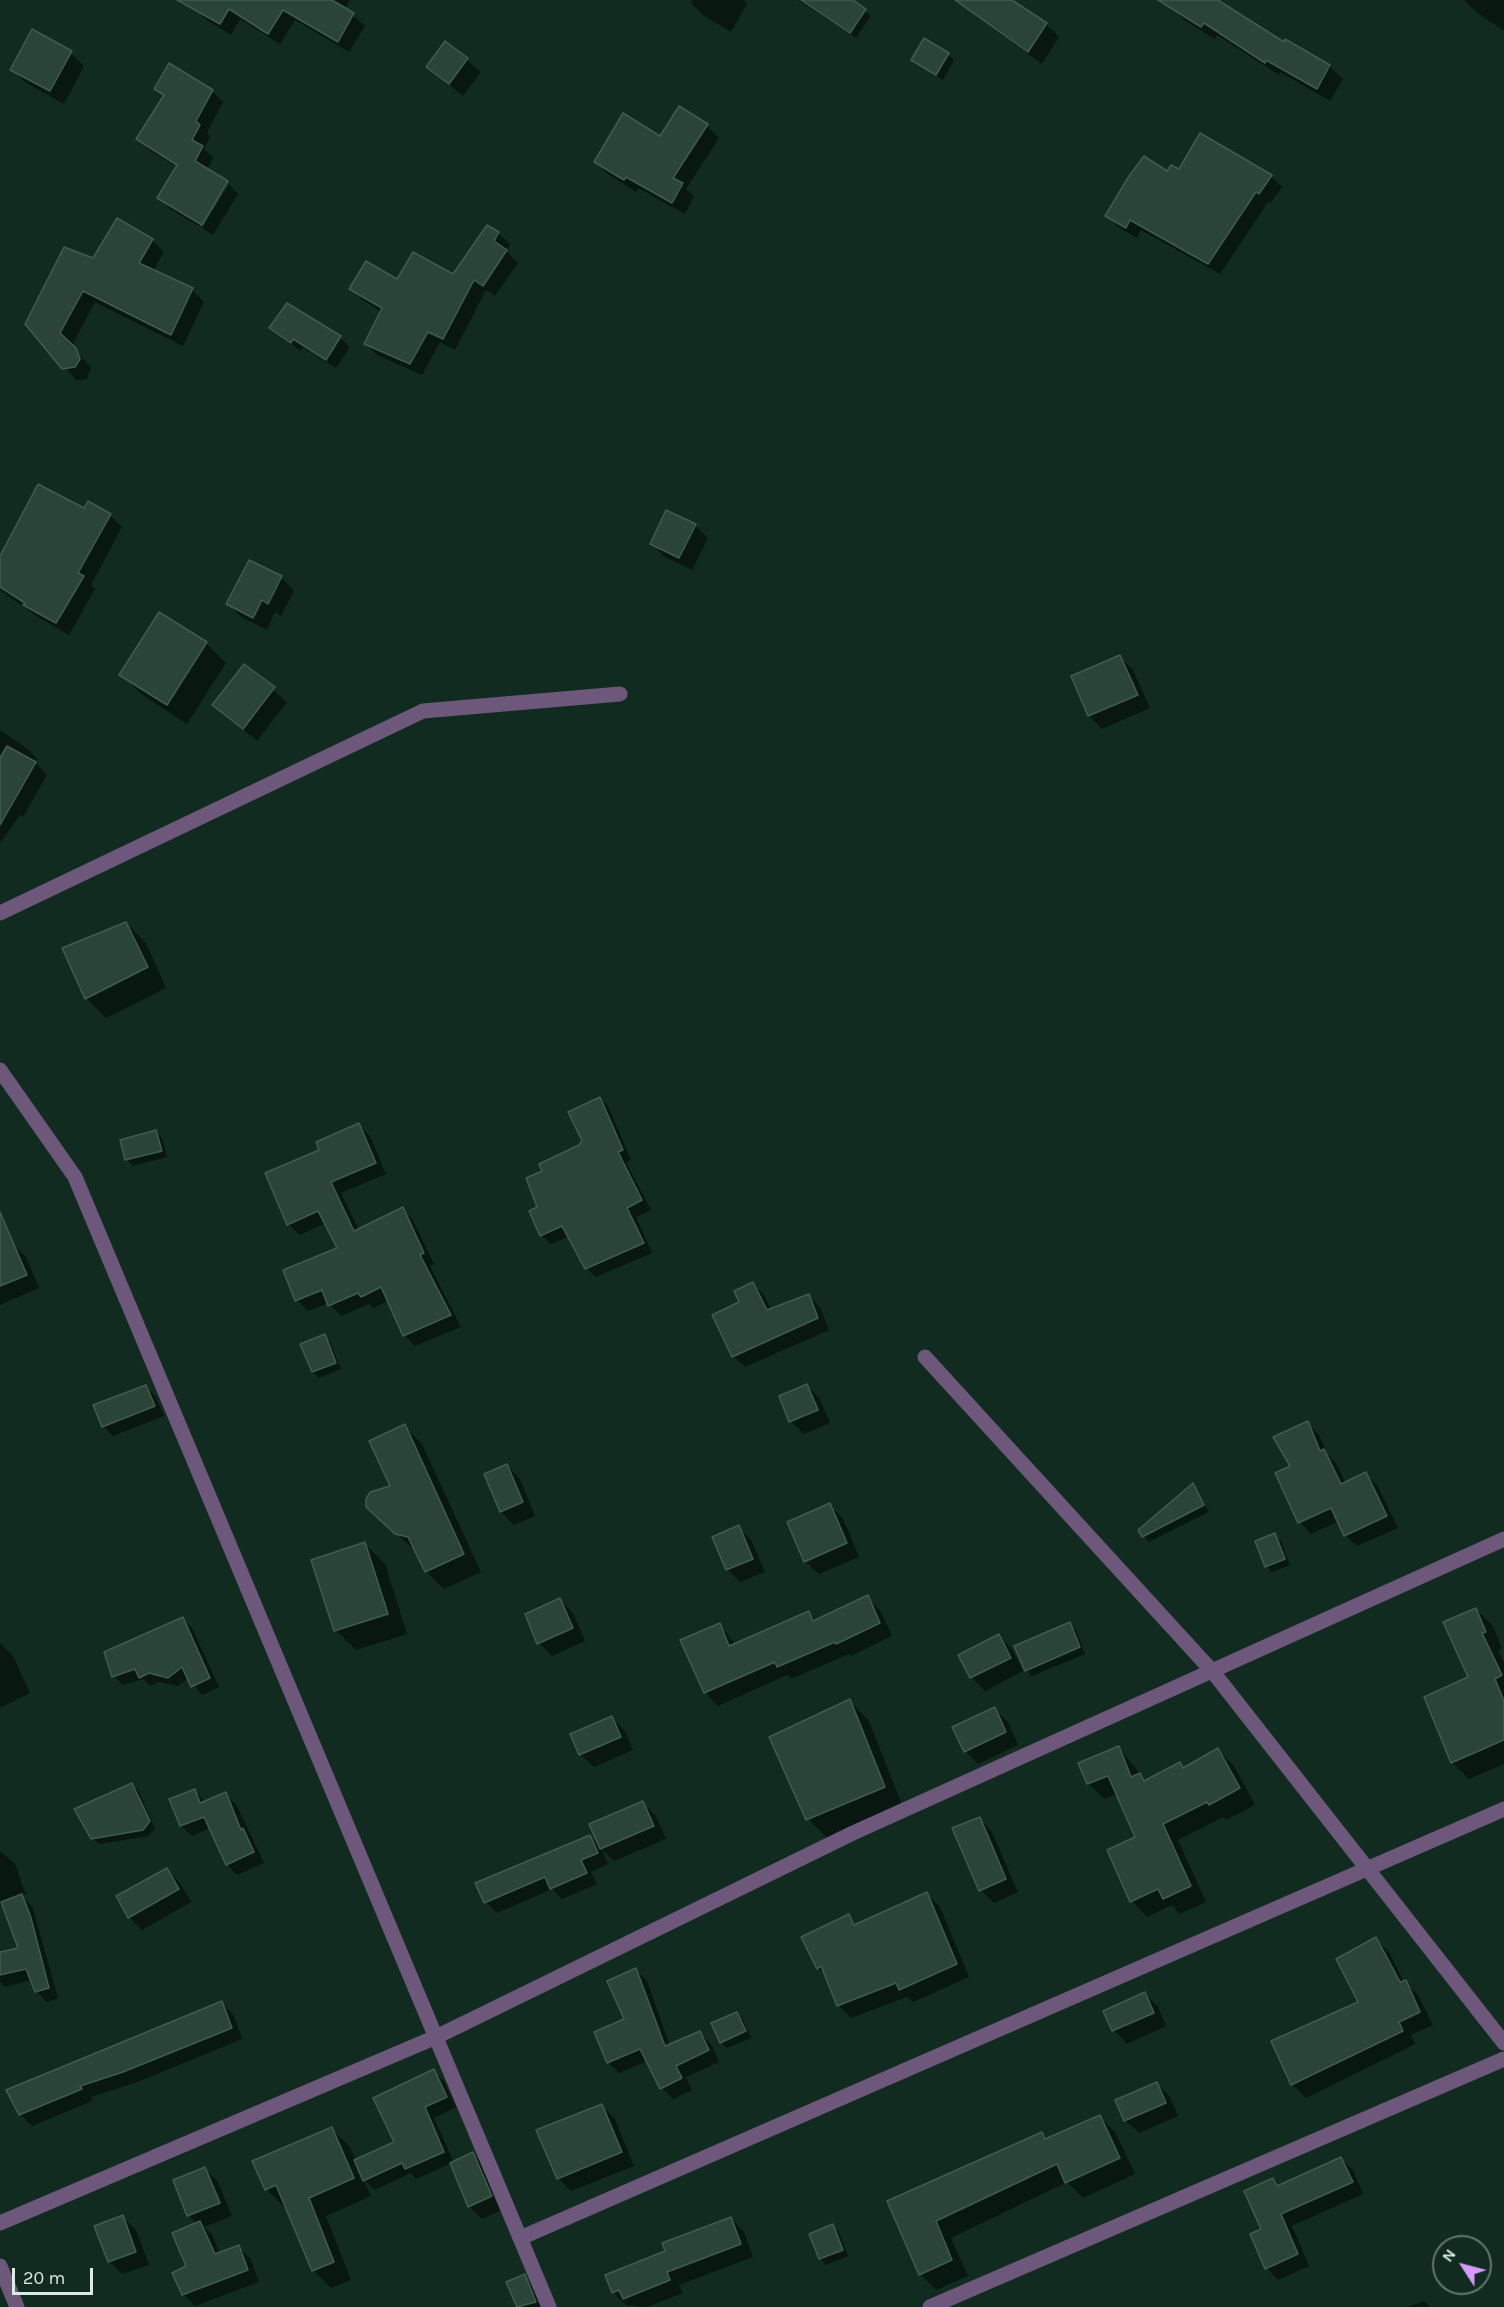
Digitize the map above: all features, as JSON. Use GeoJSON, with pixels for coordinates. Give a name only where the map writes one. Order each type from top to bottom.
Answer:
{"type":"FeatureCollection","features":[{"type":"Feature","properties":{"kind":"street"},"geometry":{"type":"LineString","coordinates":[[0,913],[423,711],[620,694]]}},
{"type":"Feature","properties":{"kind":"street"},"geometry":{"type":"LineString","coordinates":[[0,1070],[75,1177],[549,2307]]}},
{"type":"Feature","properties":{"kind":"street"},"geometry":{"type":"LineString","coordinates":[[925,1357],[1213,1672],[1504,2043]]}},
{"type":"Feature","properties":{"kind":"street"},"geometry":{"type":"LineString","coordinates":[[0,2223],[436,2037],[853,1833],[1504,1539]]}},
{"type":"Feature","properties":{"kind":"street"},"geometry":{"type":"LineString","coordinates":[[520,2238],[1504,1809]]}},
{"type":"Feature","properties":{"kind":"street"},"geometry":{"type":"LineString","coordinates":[[930,2307],[1504,2059]]}},
{"type":"Feature","properties":{"kind":"street"},"geometry":{"type":"LineString","coordinates":[[0,2266],[17,2307]]}},
{"type":"Feature","properties":{"kind":"building"},"geometry":{"type":"Polygon","coordinates":[[[177,0],[332,0],[354,13],[338,42],[283,10],[268,34],[229,9],[220,24],[177,0]]]}},
{"type":"Feature","properties":{"kind":"building"},"geometry":{"type":"Polygon","coordinates":[[[801,0],[853,0],[866,9],[850,33],[801,0]]]}},
{"type":"Feature","properties":{"kind":"building"},"geometry":{"type":"Polygon","coordinates":[[[955,0],[1012,0],[1047,23],[1028,52],[955,0]]]}},
{"type":"Feature","properties":{"kind":"building"},"geometry":{"type":"Polygon","coordinates":[[[1158,0],[1218,0],[1284,42],[1285,39],[1330,65],[1317,89],[1266,60],[1265,63],[1204,23],[1201,27],[1158,0]]]}},
{"type":"Feature","properties":{"kind":"building"},"geometry":{"type":"Polygon","coordinates":[[[32,29],[72,51],[50,91],[10,70],[32,29]]]}},
{"type":"Feature","properties":{"kind":"building"},"geometry":{"type":"Polygon","coordinates":[[[924,38],[949,53],[936,75],[911,60],[924,38]]]}},
{"type":"Feature","properties":{"kind":"building"},"geometry":{"type":"Polygon","coordinates":[[[445,41],[468,58],[449,84],[426,67],[445,41]]]}},
{"type":"Feature","properties":{"kind":"building"},"geometry":{"type":"Polygon","coordinates":[[[169,63],[213,90],[196,121],[200,125],[192,140],[203,146],[195,161],[228,181],[202,225],[157,198],[177,165],[136,139],[164,95],[154,89],[169,63]]]}},
{"type":"Feature","properties":{"kind":"building"},"geometry":{"type":"Polygon","coordinates":[[[679,106],[708,124],[673,178],[683,183],[672,203],[626,177],[624,180],[594,162],[623,113],[660,136],[679,106]]]}},
{"type":"Feature","properties":{"kind":"building"},"geometry":{"type":"Polygon","coordinates":[[[1200,133],[1272,175],[1259,194],[1256,192],[1208,264],[1130,220],[1126,228],[1105,216],[1144,156],[1167,171],[1171,165],[1179,169],[1200,133]]]}},
{"type":"Feature","properties":{"kind":"building"},"geometry":{"type":"Polygon","coordinates":[[[117,218],[153,239],[139,263],[193,288],[171,335],[83,291],[60,333],[76,348],[80,359],[75,367],[62,369],[25,324],[64,247],[93,258],[117,218]]]}},
{"type":"Feature","properties":{"kind":"building"},"geometry":{"type":"Polygon","coordinates":[[[487,225],[499,232],[494,241],[507,250],[483,286],[474,280],[443,339],[428,332],[410,364],[364,344],[382,308],[349,289],[366,261],[397,279],[413,252],[453,274],[487,225]]]}},
{"type":"Feature","properties":{"kind":"building"},"geometry":{"type":"Polygon","coordinates":[[[287,303],[341,336],[326,360],[293,339],[291,343],[269,328],[287,303]]]}},
{"type":"Feature","properties":{"kind":"building"},"geometry":{"type":"Polygon","coordinates":[[[38,484],[84,508],[88,501],[111,514],[78,573],[84,576],[56,623],[23,605],[25,603],[0,587],[0,556],[38,484]]]}},
{"type":"Feature","properties":{"kind":"building"},"geometry":{"type":"Polygon","coordinates":[[[666,510],[696,524],[679,558],[650,544],[666,510]]]}},
{"type":"Feature","properties":{"kind":"building"},"geometry":{"type":"Polygon","coordinates":[[[249,560],[282,576],[268,604],[262,600],[253,618],[226,604],[249,560]]]}},
{"type":"Feature","properties":{"kind":"building"},"geometry":{"type":"Polygon","coordinates":[[[159,612],[207,642],[167,705],[119,675],[159,612]]]}},
{"type":"Feature","properties":{"kind":"building"},"geometry":{"type":"Polygon","coordinates":[[[1120,655],[1138,695],[1088,716],[1071,676],[1120,655]]]}},
{"type":"Feature","properties":{"kind":"building"},"geometry":{"type":"Polygon","coordinates":[[[244,664],[275,687],[243,729],[212,705],[244,664]]]}},
{"type":"Feature","properties":{"kind":"building"},"geometry":{"type":"Polygon","coordinates":[[[7,746],[36,762],[0,825],[0,758],[7,746]]]}},
{"type":"Feature","properties":{"kind":"building"},"geometry":{"type":"Polygon","coordinates":[[[126,922],[148,967],[85,999],[62,948],[126,922]]]}},
{"type":"Feature","properties":{"kind":"building"},"geometry":{"type":"Polygon","coordinates":[[[600,1097],[623,1150],[618,1152],[642,1200],[627,1208],[644,1243],[585,1269],[562,1226],[540,1236],[529,1211],[537,1207],[526,1178],[542,1171],[539,1164],[579,1145],[582,1141],[568,1112],[600,1097]]]}},
{"type":"Feature","properties":{"kind":"building"},"geometry":{"type":"Polygon","coordinates":[[[359,1123],[376,1163],[331,1182],[354,1231],[403,1207],[424,1253],[420,1255],[451,1315],[403,1336],[381,1287],[361,1297],[358,1293],[328,1306],[322,1290],[295,1301],[283,1270],[337,1248],[318,1211],[287,1225],[265,1173],[319,1150],[316,1142],[359,1123]]]}},
{"type":"Feature","properties":{"kind":"building"},"geometry":{"type":"Polygon","coordinates":[[[156,1130],[162,1151],[125,1160],[120,1140],[156,1130]]]}},
{"type":"Feature","properties":{"kind":"building"},"geometry":{"type":"Polygon","coordinates":[[[0,1212],[27,1275],[0,1286],[0,1212]]]}},
{"type":"Feature","properties":{"kind":"building"},"geometry":{"type":"Polygon","coordinates":[[[753,1282],[767,1310],[809,1294],[818,1318],[732,1357],[712,1315],[739,1302],[734,1291],[753,1282]]]}},
{"type":"Feature","properties":{"kind":"building"},"geometry":{"type":"Polygon","coordinates":[[[325,1334],[336,1363],[312,1372],[300,1344],[325,1334]]]}},
{"type":"Feature","properties":{"kind":"building"},"geometry":{"type":"Polygon","coordinates":[[[807,1384],[818,1410],[789,1422],[779,1396],[807,1384]]]}},
{"type":"Feature","properties":{"kind":"building"},"geometry":{"type":"Polygon","coordinates":[[[146,1385],[155,1406],[102,1427],[93,1405],[146,1385]]]}},
{"type":"Feature","properties":{"kind":"building"},"geometry":{"type":"Polygon","coordinates":[[[1308,1421],[1320,1451],[1324,1449],[1341,1484],[1366,1472],[1387,1516],[1344,1536],[1331,1508],[1298,1523],[1275,1473],[1290,1466],[1273,1437],[1308,1421]]]}},
{"type":"Feature","properties":{"kind":"building"},"geometry":{"type":"Polygon","coordinates":[[[405,1424],[464,1554],[425,1572],[408,1537],[395,1534],[366,1507],[366,1499],[370,1492],[390,1486],[369,1441],[405,1424]]]}},
{"type":"Feature","properties":{"kind":"building"},"geometry":{"type":"Polygon","coordinates":[[[507,1464],[523,1502],[500,1512],[484,1474],[507,1464]]]}},
{"type":"Feature","properties":{"kind":"building"},"geometry":{"type":"Polygon","coordinates":[[[1193,1483],[1204,1505],[1142,1537],[1138,1530],[1193,1483]]]}},
{"type":"Feature","properties":{"kind":"building"},"geometry":{"type":"Polygon","coordinates":[[[830,1503],[847,1543],[804,1562],[787,1522],[830,1503]]]}},
{"type":"Feature","properties":{"kind":"building"},"geometry":{"type":"Polygon","coordinates":[[[739,1525],[753,1559],[726,1570],[712,1537],[739,1525]]]}},
{"type":"Feature","properties":{"kind":"building"},"geometry":{"type":"Polygon","coordinates":[[[1275,1533],[1285,1559],[1265,1567],[1255,1541],[1275,1533]]]}},
{"type":"Feature","properties":{"kind":"building"},"geometry":{"type":"Polygon","coordinates":[[[365,1542],[388,1614],[334,1631],[311,1560],[365,1542]]]}},
{"type":"Feature","properties":{"kind":"building"},"geometry":{"type":"Polygon","coordinates":[[[868,1595],[880,1623],[836,1644],[835,1642],[777,1667],[775,1662],[704,1693],[680,1640],[720,1623],[729,1646],[809,1611],[813,1621],[868,1595]]]}},
{"type":"Feature","properties":{"kind":"building"},"geometry":{"type":"Polygon","coordinates":[[[560,1598],[573,1628],[537,1644],[525,1614],[560,1598]]]}},
{"type":"Feature","properties":{"kind":"building"},"geometry":{"type":"Polygon","coordinates":[[[1476,1608],[1486,1632],[1482,1633],[1502,1675],[1495,1679],[1504,1701],[1504,1740],[1451,1763],[1424,1697],[1468,1677],[1443,1622],[1476,1608]]]}},
{"type":"Feature","properties":{"kind":"building"},"geometry":{"type":"Polygon","coordinates":[[[183,1617],[210,1678],[191,1687],[182,1667],[168,1678],[149,1673],[139,1678],[135,1669],[112,1677],[104,1652],[183,1617]]]}},
{"type":"Feature","properties":{"kind":"building"},"geometry":{"type":"Polygon","coordinates":[[[1070,1622],[1080,1647],[1025,1671],[1014,1646],[1070,1622]]]}},
{"type":"Feature","properties":{"kind":"building"},"geometry":{"type":"Polygon","coordinates":[[[999,1634],[1011,1658],[970,1678],[958,1655],[999,1634]]]}},
{"type":"Feature","properties":{"kind":"building"},"geometry":{"type":"Polygon","coordinates":[[[850,1699],[885,1787],[806,1820],[769,1737],[850,1699]]]}},
{"type":"Feature","properties":{"kind":"building"},"geometry":{"type":"Polygon","coordinates":[[[995,1707],[1006,1732],[964,1752],[952,1727],[995,1707]]]}},
{"type":"Feature","properties":{"kind":"building"},"geometry":{"type":"Polygon","coordinates":[[[612,1716],[621,1737],[579,1755],[570,1734],[612,1716]]]}},
{"type":"Feature","properties":{"kind":"building"},"geometry":{"type":"Polygon","coordinates":[[[1119,1746],[1131,1777],[1140,1773],[1144,1781],[1180,1762],[1183,1768],[1218,1748],[1240,1788],[1209,1805],[1207,1802],[1163,1824],[1191,1886],[1163,1899],[1158,1889],[1130,1902],[1107,1850],[1135,1837],[1108,1776],[1087,1784],[1078,1763],[1119,1746]]]}},
{"type":"Feature","properties":{"kind":"building"},"geometry":{"type":"Polygon","coordinates":[[[132,1783],[150,1821],[143,1830],[91,1839],[74,1809],[132,1783]]]}},
{"type":"Feature","properties":{"kind":"building"},"geometry":{"type":"Polygon","coordinates":[[[195,1789],[200,1803],[226,1792],[241,1830],[243,1828],[254,1852],[226,1865],[204,1817],[180,1826],[169,1799],[195,1789]]]}},
{"type":"Feature","properties":{"kind":"building"},"geometry":{"type":"Polygon","coordinates":[[[643,1801],[654,1826],[600,1849],[589,1824],[643,1801]]]}},
{"type":"Feature","properties":{"kind":"building"},"geometry":{"type":"Polygon","coordinates":[[[980,1817],[1006,1879],[979,1891],[952,1828],[980,1817]]]}},
{"type":"Feature","properties":{"kind":"building"},"geometry":{"type":"Polygon","coordinates":[[[590,1835],[598,1853],[581,1860],[587,1873],[550,1889],[545,1877],[484,1903],[475,1883],[590,1835]]]}},
{"type":"Feature","properties":{"kind":"building"},"geometry":{"type":"Polygon","coordinates":[[[167,1868],[179,1889],[128,1918],[116,1896],[167,1868]]]}},
{"type":"Feature","properties":{"kind":"building"},"geometry":{"type":"Polygon","coordinates":[[[927,1892],[957,1964],[899,1990],[896,1983],[837,2006],[821,1966],[817,1969],[801,1937],[849,1914],[854,1925],[927,1892]]]}},
{"type":"Feature","properties":{"kind":"building"},"geometry":{"type":"Polygon","coordinates":[[[22,1894],[31,1918],[49,1988],[35,1992],[26,1969],[0,1975],[0,1952],[18,1948],[1,1902],[22,1894]]]}},
{"type":"Feature","properties":{"kind":"building"},"geometry":{"type":"Polygon","coordinates":[[[1376,1937],[1400,1982],[1406,1980],[1420,2012],[1399,2022],[1403,2031],[1291,2085],[1271,2041],[1358,2002],[1336,1959],[1376,1937]]]}},
{"type":"Feature","properties":{"kind":"building"},"geometry":{"type":"Polygon","coordinates":[[[636,1968],[665,2046],[700,2031],[709,2050],[676,2066],[682,2078],[660,2089],[640,2049],[607,2063],[594,2032],[624,2019],[607,1981],[636,1968]]]}},
{"type":"Feature","properties":{"kind":"building"},"geometry":{"type":"Polygon","coordinates":[[[1145,1992],[1154,2013],[1112,2031],[1103,2011],[1145,1992]]]}},
{"type":"Feature","properties":{"kind":"building"},"geometry":{"type":"Polygon","coordinates":[[[222,2001],[232,2028],[123,2072],[80,2086],[82,2089],[19,2115],[6,2090],[222,2001]]]}},
{"type":"Feature","properties":{"kind":"building"},"geometry":{"type":"Polygon","coordinates":[[[737,2012],[746,2031],[720,2043],[711,2023],[737,2012]]]}},
{"type":"Feature","properties":{"kind":"building"},"geometry":{"type":"Polygon","coordinates":[[[434,2069],[447,2097],[425,2107],[444,2152],[405,2169],[402,2163],[363,2181],[354,2160],[394,2142],[373,2098],[434,2069]]]}},
{"type":"Feature","properties":{"kind":"building"},"geometry":{"type":"Polygon","coordinates":[[[1157,2082],[1166,2103],[1124,2121],[1115,2100],[1157,2082]]]}},
{"type":"Feature","properties":{"kind":"building"},"geometry":{"type":"Polygon","coordinates":[[[602,2104],[622,2152],[557,2179],[536,2130],[602,2104]]]}},
{"type":"Feature","properties":{"kind":"building"},"geometry":{"type":"Polygon","coordinates":[[[1100,2115],[1120,2158],[1065,2183],[1057,2164],[936,2221],[952,2260],[919,2275],[887,2201],[1042,2132],[1045,2139],[1100,2115]]]}},
{"type":"Feature","properties":{"kind":"building"},"geometry":{"type":"Polygon","coordinates":[[[332,2127],[354,2178],[309,2198],[334,2262],[312,2271],[276,2185],[265,2190],[252,2161],[332,2127]]]}},
{"type":"Feature","properties":{"kind":"building"},"geometry":{"type":"Polygon","coordinates":[[[473,2152],[492,2196],[468,2207],[450,2163],[473,2152]]]}},
{"type":"Feature","properties":{"kind":"building"},"geometry":{"type":"Polygon","coordinates":[[[1341,2157],[1353,2182],[1281,2214],[1298,2254],[1265,2269],[1250,2234],[1261,2229],[1244,2191],[1273,2178],[1277,2186],[1341,2157]]]}},
{"type":"Feature","properties":{"kind":"building"},"geometry":{"type":"Polygon","coordinates":[[[205,2167],[220,2203],[187,2216],[173,2180],[205,2167]]]}},
{"type":"Feature","properties":{"kind":"building"},"geometry":{"type":"Polygon","coordinates":[[[123,2215],[136,2252],[108,2262],[94,2226],[123,2215]]]}},
{"type":"Feature","properties":{"kind":"building"},"geometry":{"type":"Polygon","coordinates":[[[731,2217],[741,2244],[667,2272],[670,2280],[623,2299],[619,2290],[612,2293],[605,2275],[665,2251],[662,2243],[731,2217]]]}},
{"type":"Feature","properties":{"kind":"building"},"geometry":{"type":"Polygon","coordinates":[[[200,2221],[215,2254],[239,2245],[248,2270],[182,2295],[172,2273],[186,2266],[172,2233],[200,2221]]]}},
{"type":"Feature","properties":{"kind":"building"},"geometry":{"type":"Polygon","coordinates":[[[833,2224],[843,2250],[819,2259],[809,2234],[833,2224]]]}},
{"type":"Feature","properties":{"kind":"building"},"geometry":{"type":"Polygon","coordinates":[[[525,2274],[536,2302],[517,2307],[506,2282],[525,2274]]]}}]}
